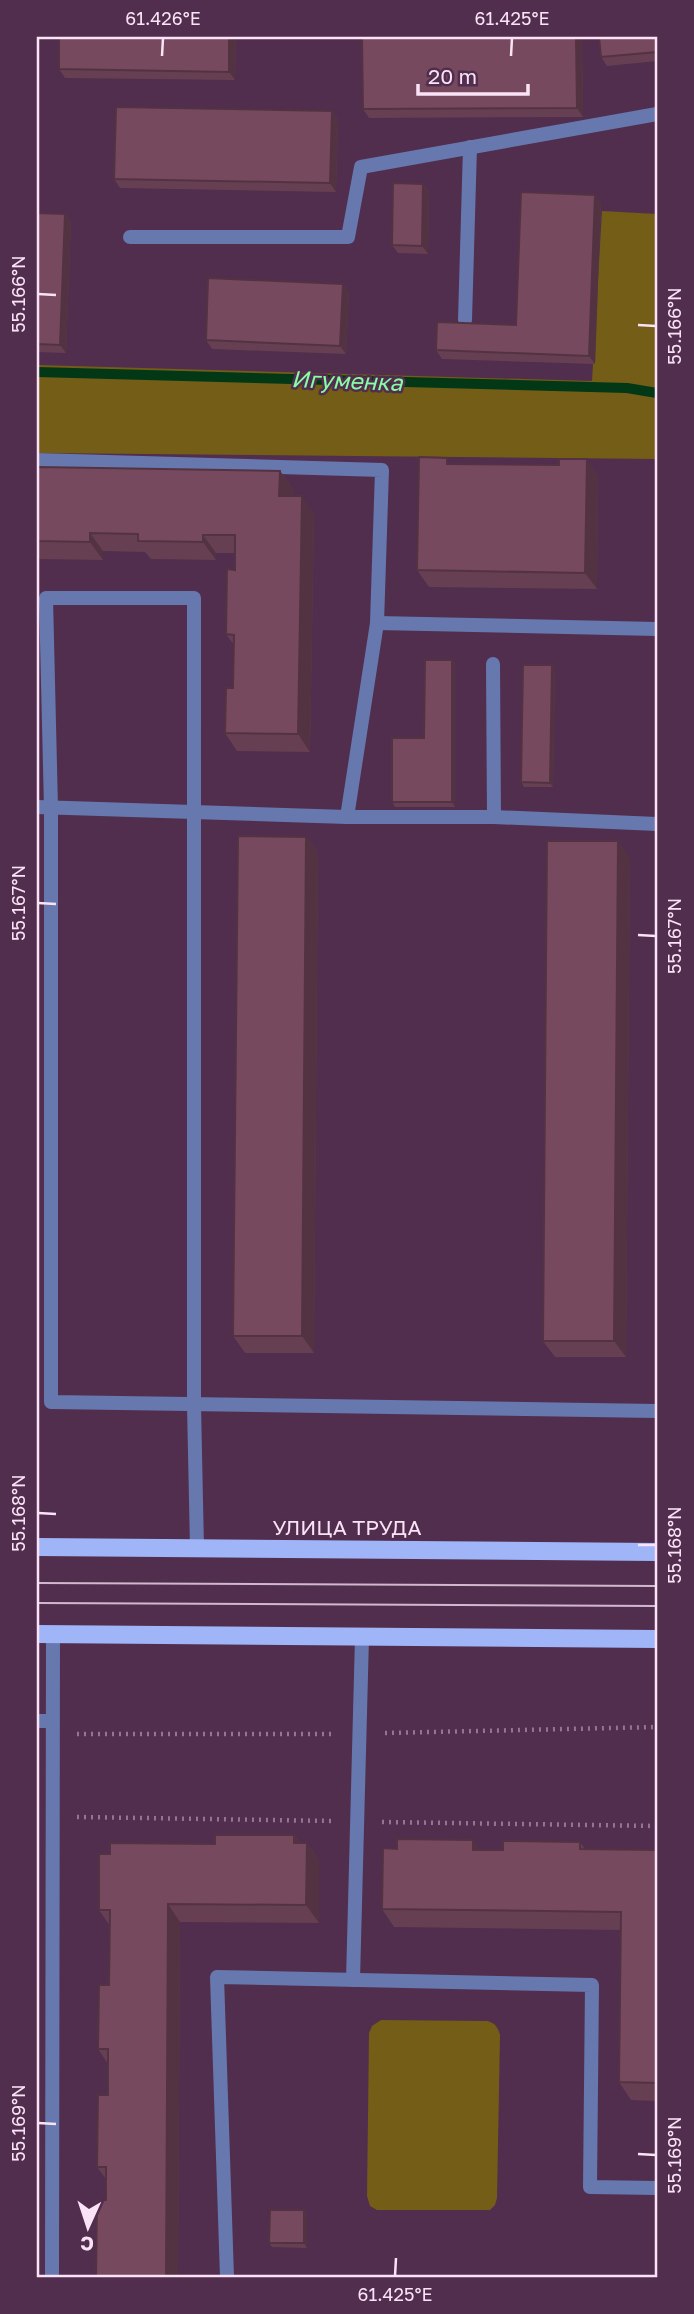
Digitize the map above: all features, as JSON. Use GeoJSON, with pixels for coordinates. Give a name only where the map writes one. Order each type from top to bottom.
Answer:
{"type":"FeatureCollection","features":[{"type":"Feature","properties":{"kind":"main road","name":"УЛИЦА ТРУДА"},"geometry":{"type":"LineString","coordinates":[[37,1547],[657,1552]]}},
{"type":"Feature","properties":{"kind":"main road"},"geometry":{"type":"LineString","coordinates":[[45,1635],[657,1639]]}},
{"type":"Feature","properties":{"kind":"lane"},"geometry":{"type":"LineString","coordinates":[[130,237],[348,237],[361,167],[657,114]]}},
{"type":"Feature","properties":{"kind":"lane"},"geometry":{"type":"LineString","coordinates":[[465,320],[470,148]]}},
{"type":"Feature","properties":{"kind":"lane"},"geometry":{"type":"LineString","coordinates":[[37,460],[382,470],[377,623],[347,817]]}},
{"type":"Feature","properties":{"kind":"lane"},"geometry":{"type":"LineString","coordinates":[[197,1548],[194,1405],[194,598],[46,598],[44,808],[51,1402],[194,1405],[657,1411]]}},
{"type":"Feature","properties":{"kind":"lane"},"geometry":{"type":"LineString","coordinates":[[377,623],[657,629]]}},
{"type":"Feature","properties":{"kind":"lane"},"geometry":{"type":"LineString","coordinates":[[494,664],[494,817]]}},
{"type":"Feature","properties":{"kind":"lane"},"geometry":{"type":"LineString","coordinates":[[44,808],[347,817],[494,817],[657,824]]}},
{"type":"Feature","properties":{"kind":"lane"},"geometry":{"type":"LineString","coordinates":[[45,1635],[52,2277]]}},
{"type":"Feature","properties":{"kind":"lane"},"geometry":{"type":"LineString","coordinates":[[353,1980],[362,1637]]}},
{"type":"Feature","properties":{"kind":"lane"},"geometry":{"type":"LineString","coordinates":[[227,2277],[217,1977],[592,1985],[590,2187],[657,2188]]}},
{"type":"Feature","properties":{"kind":"shaded area"},"geometry":{"type":"Polygon","coordinates":[[[602,211],[657,214],[657,459],[37,453],[37,365],[592,381],[602,211]]]}},
{"type":"Feature","properties":{"kind":"shaded area"},"geometry":{"type":"Polygon","coordinates":[[[381,2020],[487,2021],[497,2028],[500,2035],[497,2198],[490,2210],[377,2210],[370,2206],[367,2196],[369,2033],[372,2026],[381,2020]]]}},
{"type":"Feature","properties":{"kind":"building"},"geometry":{"type":"Polygon","coordinates":[[[59,37],[229,37],[229,72],[59,69],[59,37]]]}},
{"type":"Feature","properties":{"kind":"building"},"geometry":{"type":"Polygon","coordinates":[[[576,37],[577,108],[363,109],[362,38],[576,37]]]}},
{"type":"Feature","properties":{"kind":"building"},"geometry":{"type":"Polygon","coordinates":[[[599,37],[657,37],[657,52],[601,57],[599,37]]]}},
{"type":"Feature","properties":{"kind":"building"},"geometry":{"type":"Polygon","coordinates":[[[116,107],[332,111],[330,183],[114,179],[116,107]]]}},
{"type":"Feature","properties":{"kind":"building"},"geometry":{"type":"Polygon","coordinates":[[[393,183],[423,184],[422,246],[392,245],[393,183]]]}},
{"type":"Feature","properties":{"kind":"building"},"geometry":{"type":"Polygon","coordinates":[[[521,192],[595,195],[589,356],[436,350],[437,322],[516,325],[521,192]]]}},
{"type":"Feature","properties":{"kind":"building"},"geometry":{"type":"Polygon","coordinates":[[[37,213],[65,214],[60,345],[37,344],[37,213]]]}},
{"type":"Feature","properties":{"kind":"building"},"geometry":{"type":"Polygon","coordinates":[[[208,278],[343,284],[340,346],[206,340],[208,278]]]}},
{"type":"Feature","properties":{"kind":"building"},"geometry":{"type":"Polygon","coordinates":[[[419,457],[447,458],[447,464],[559,465],[559,459],[587,459],[585,573],[417,570],[419,457]]]}},
{"type":"Feature","properties":{"kind":"building"},"geometry":{"type":"Polygon","coordinates":[[[37,467],[280,471],[279,496],[302,496],[298,734],[225,733],[226,688],[233,688],[234,635],[226,634],[227,569],[235,570],[235,535],[203,535],[203,542],[138,541],[138,534],[90,533],[90,542],[37,541],[37,467]]]}},
{"type":"Feature","properties":{"kind":"building"},"geometry":{"type":"Polygon","coordinates":[[[425,660],[452,660],[452,802],[392,802],[392,738],[424,738],[425,660]]]}},
{"type":"Feature","properties":{"kind":"building"},"geometry":{"type":"Polygon","coordinates":[[[523,665],[552,665],[550,783],[521,782],[523,665]]]}},
{"type":"Feature","properties":{"kind":"building"},"geometry":{"type":"Polygon","coordinates":[[[238,836],[306,837],[302,1336],[233,1336],[238,836]]]}},
{"type":"Feature","properties":{"kind":"building"},"geometry":{"type":"Polygon","coordinates":[[[547,841],[618,841],[614,1341],[543,1341],[547,841]]]}},
{"type":"Feature","properties":{"kind":"building"},"geometry":{"type":"Polygon","coordinates":[[[215,1835],[294,1835],[294,1843],[307,1843],[306,1905],[168,1904],[166,2277],[96,2277],[97,2200],[106,2200],[106,2167],[97,2167],[98,2095],[108,2095],[108,2049],[98,2049],[99,1985],[109,1985],[110,1910],[99,1910],[99,1854],[110,1854],[110,1843],[215,1844],[215,1835]]]}},
{"type":"Feature","properties":{"kind":"building"},"geometry":{"type":"Polygon","coordinates":[[[397,1839],[473,1840],[473,1850],[503,1850],[503,1841],[580,1842],[580,1849],[657,1850],[657,2083],[619,2082],[621,1912],[382,1909],[383,1848],[397,1849],[397,1839]]]}},
{"type":"Feature","properties":{"kind":"building"},"geometry":{"type":"Polygon","coordinates":[[[270,2210],[304,2210],[304,2243],[269,2243],[270,2210]]]}},
{"type":"Feature","properties":{"kind":"waterway","name":"Игуменка"},"geometry":{"type":"LineString","coordinates":[[37,372],[627,388],[657,393]]}},
{"type":"Feature","properties":{"kind":"tram line"},"geometry":{"type":"LineString","coordinates":[[37,1583],[657,1586]]}},
{"type":"Feature","properties":{"kind":"tram line"},"geometry":{"type":"LineString","coordinates":[[37,1603],[657,1606]]}}]}
